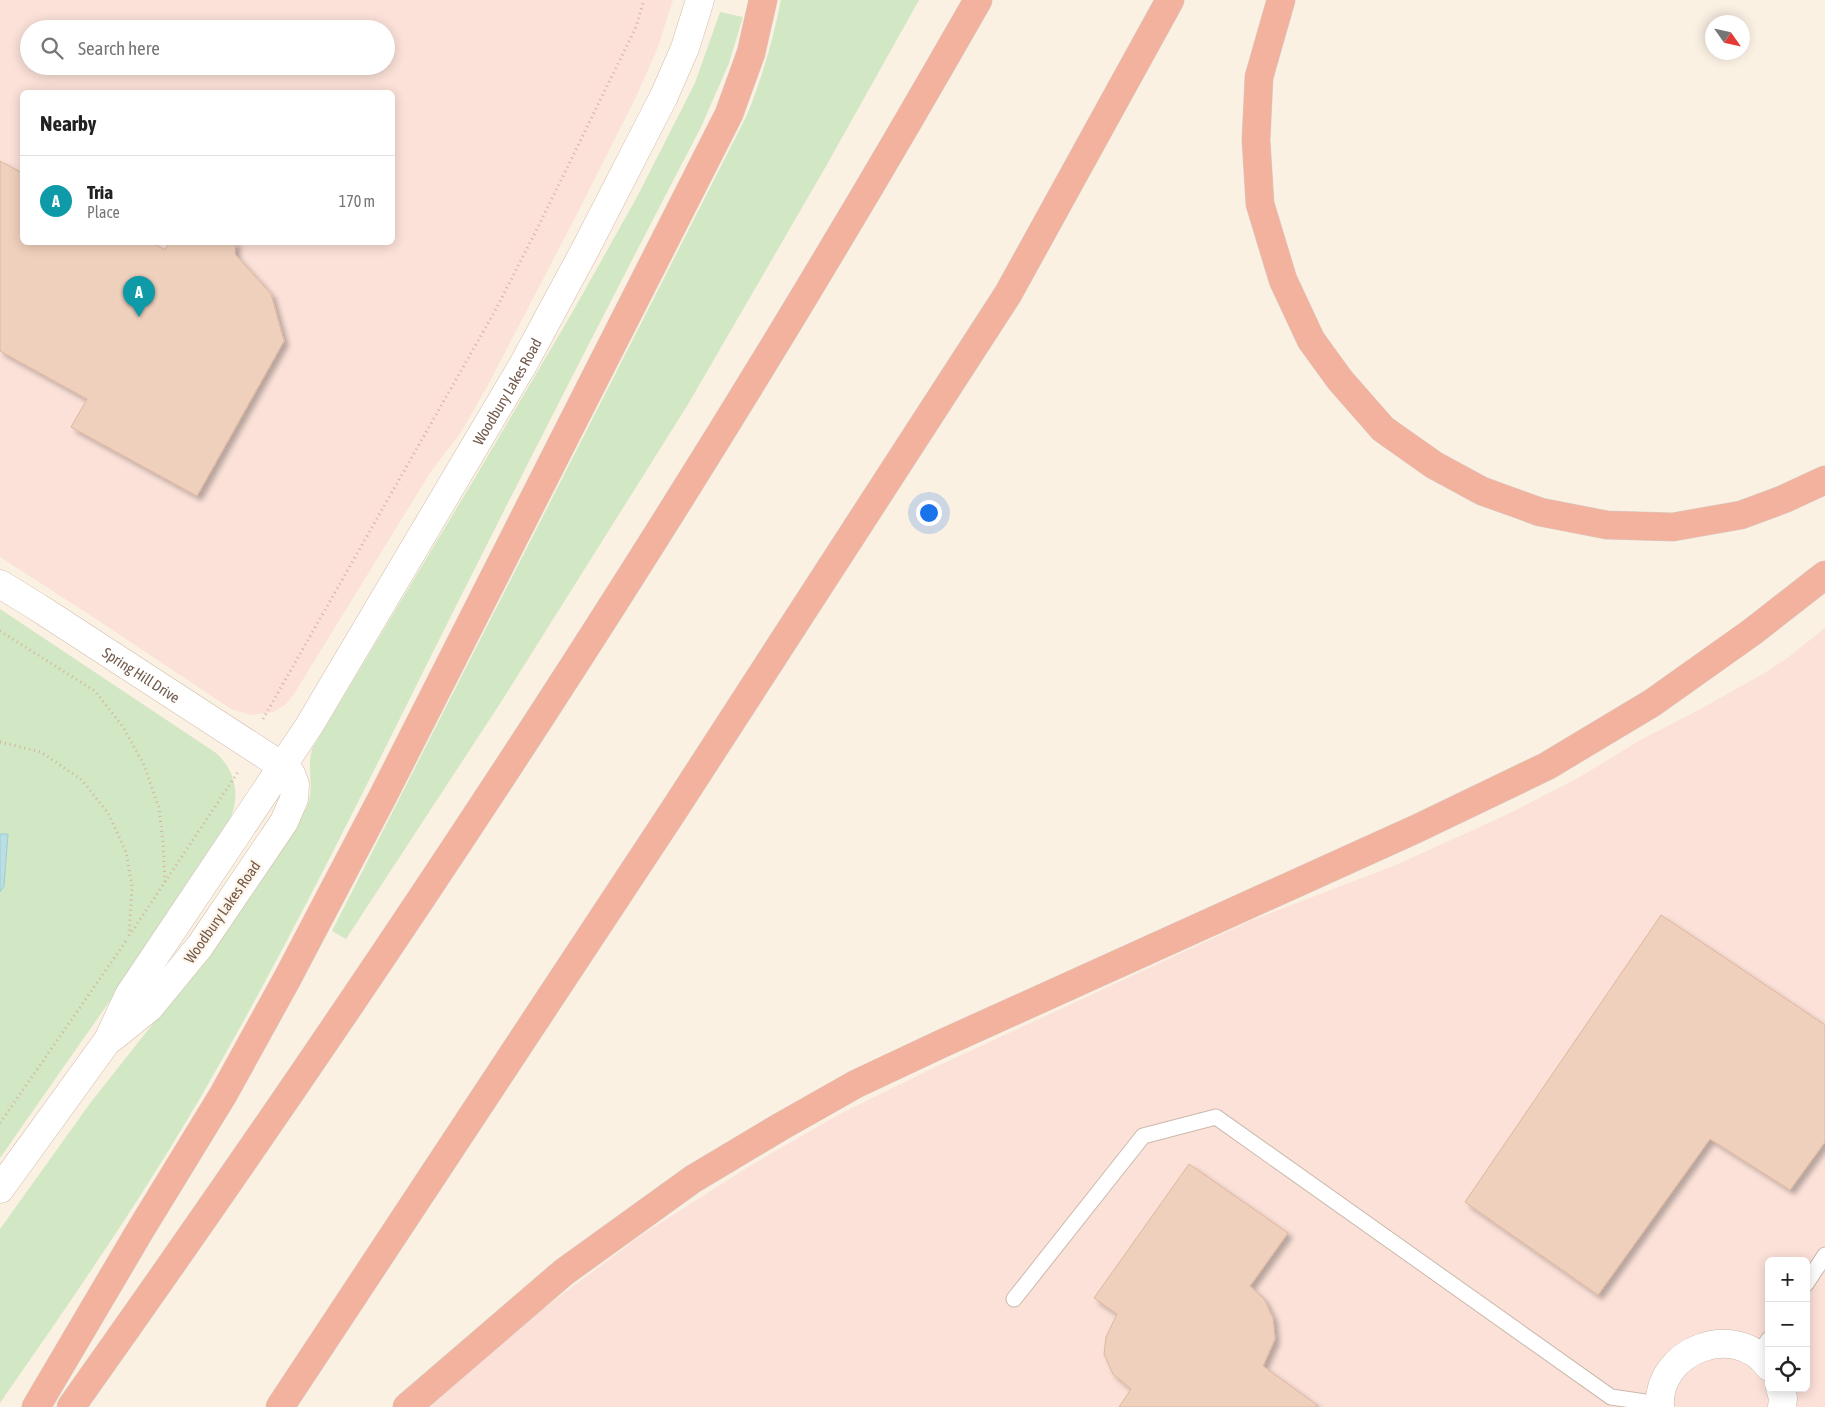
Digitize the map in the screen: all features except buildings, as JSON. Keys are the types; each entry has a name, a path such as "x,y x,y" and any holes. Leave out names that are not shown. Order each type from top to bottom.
{"highway":[{"path":"36,1407 223,1095 287,979 373,814 725,122 742,82 764,0"},
{"path":"952,45 974,0"},
{"path":"71,1407 334,1031 625,586 771,351 978,0"},
{"path":"280,1407 668,818 1008,294 1170,0"},
{"path":"1281,0 1259,77 1256,140 1260,204 1283,280 1312,340 1340,380 1383,429 1434,465 1482,491 1540,512 1607,525 1673,526 1741,516 1825,480"},
{"path":"407,1407 564,1272 693,1179 780,1127 856,1084 932,1048 1416,829 1546,766 1652,704 1752,632 1825,575"}],"street":[{"name":"Woodbury Lakes Road","path":"0,1189 108,1040 149,1008 200,946 284,822 294,799 295,784 291,774 282,766 309,726 524,363 672,80 691,32 700,0"},
{"name":"Spring Hill Drive","path":"0,584 282,766"},
{"path":"1660,1406 1663,1384 1673,1366 1689,1352 1708,1344 1729,1344 1765,1354"},
{"path":"1781,1392 1782,1407"}],"lane":[{"path":"1014,1299 1143,1136 1216,1118 1610,1397 1660,1406"},
{"path":"1810,1280 1822,1266"}],"path":[{"path":"266,713 494,311 540,223 636,27 644,0"},
{"path":"0,631 95,691 123,727 144,765 159,808 165,882"},
{"path":"0,742 41,752 82,780 108,813 126,852 132,886 129,937"},
{"path":"0,1123 129,937 234,779"}],"shaded area":[{"path":"0,0 673,0 658,47 636,97 487,387 461,432 430,473 294,694 285,705 273,712 251,715 231,709 0,557"},
{"path":"1825,628 1825,1407 428,1407 524,1323 643,1234 753,1164 838,1115 927,1071 1250,921 1396,865 1506,815 1578,778 1642,739 1761,675 1786,659"}],"green space":[{"path":"781,0 919,0 825,168 687,406 503,699 346,939 332,931 746,117 766,59"},
{"path":"720,12 743,17 729,63 701,127 602,317 303,910 215,1072 165,1157 84,1281 0,1403 0,1229 91,1102 212,949 306,809 311,786 310,757 312,749 479,471 572,313 637,197 695,83"},
{"path":"0,609 216,753 223,760 232,776 235,785 235,803 229,821 116,992 0,1158"}],"water":[{"path":"0,834 8,834 4,886 0,892"}],"place":[{"name":"Tria","path":"139,317"}]}
